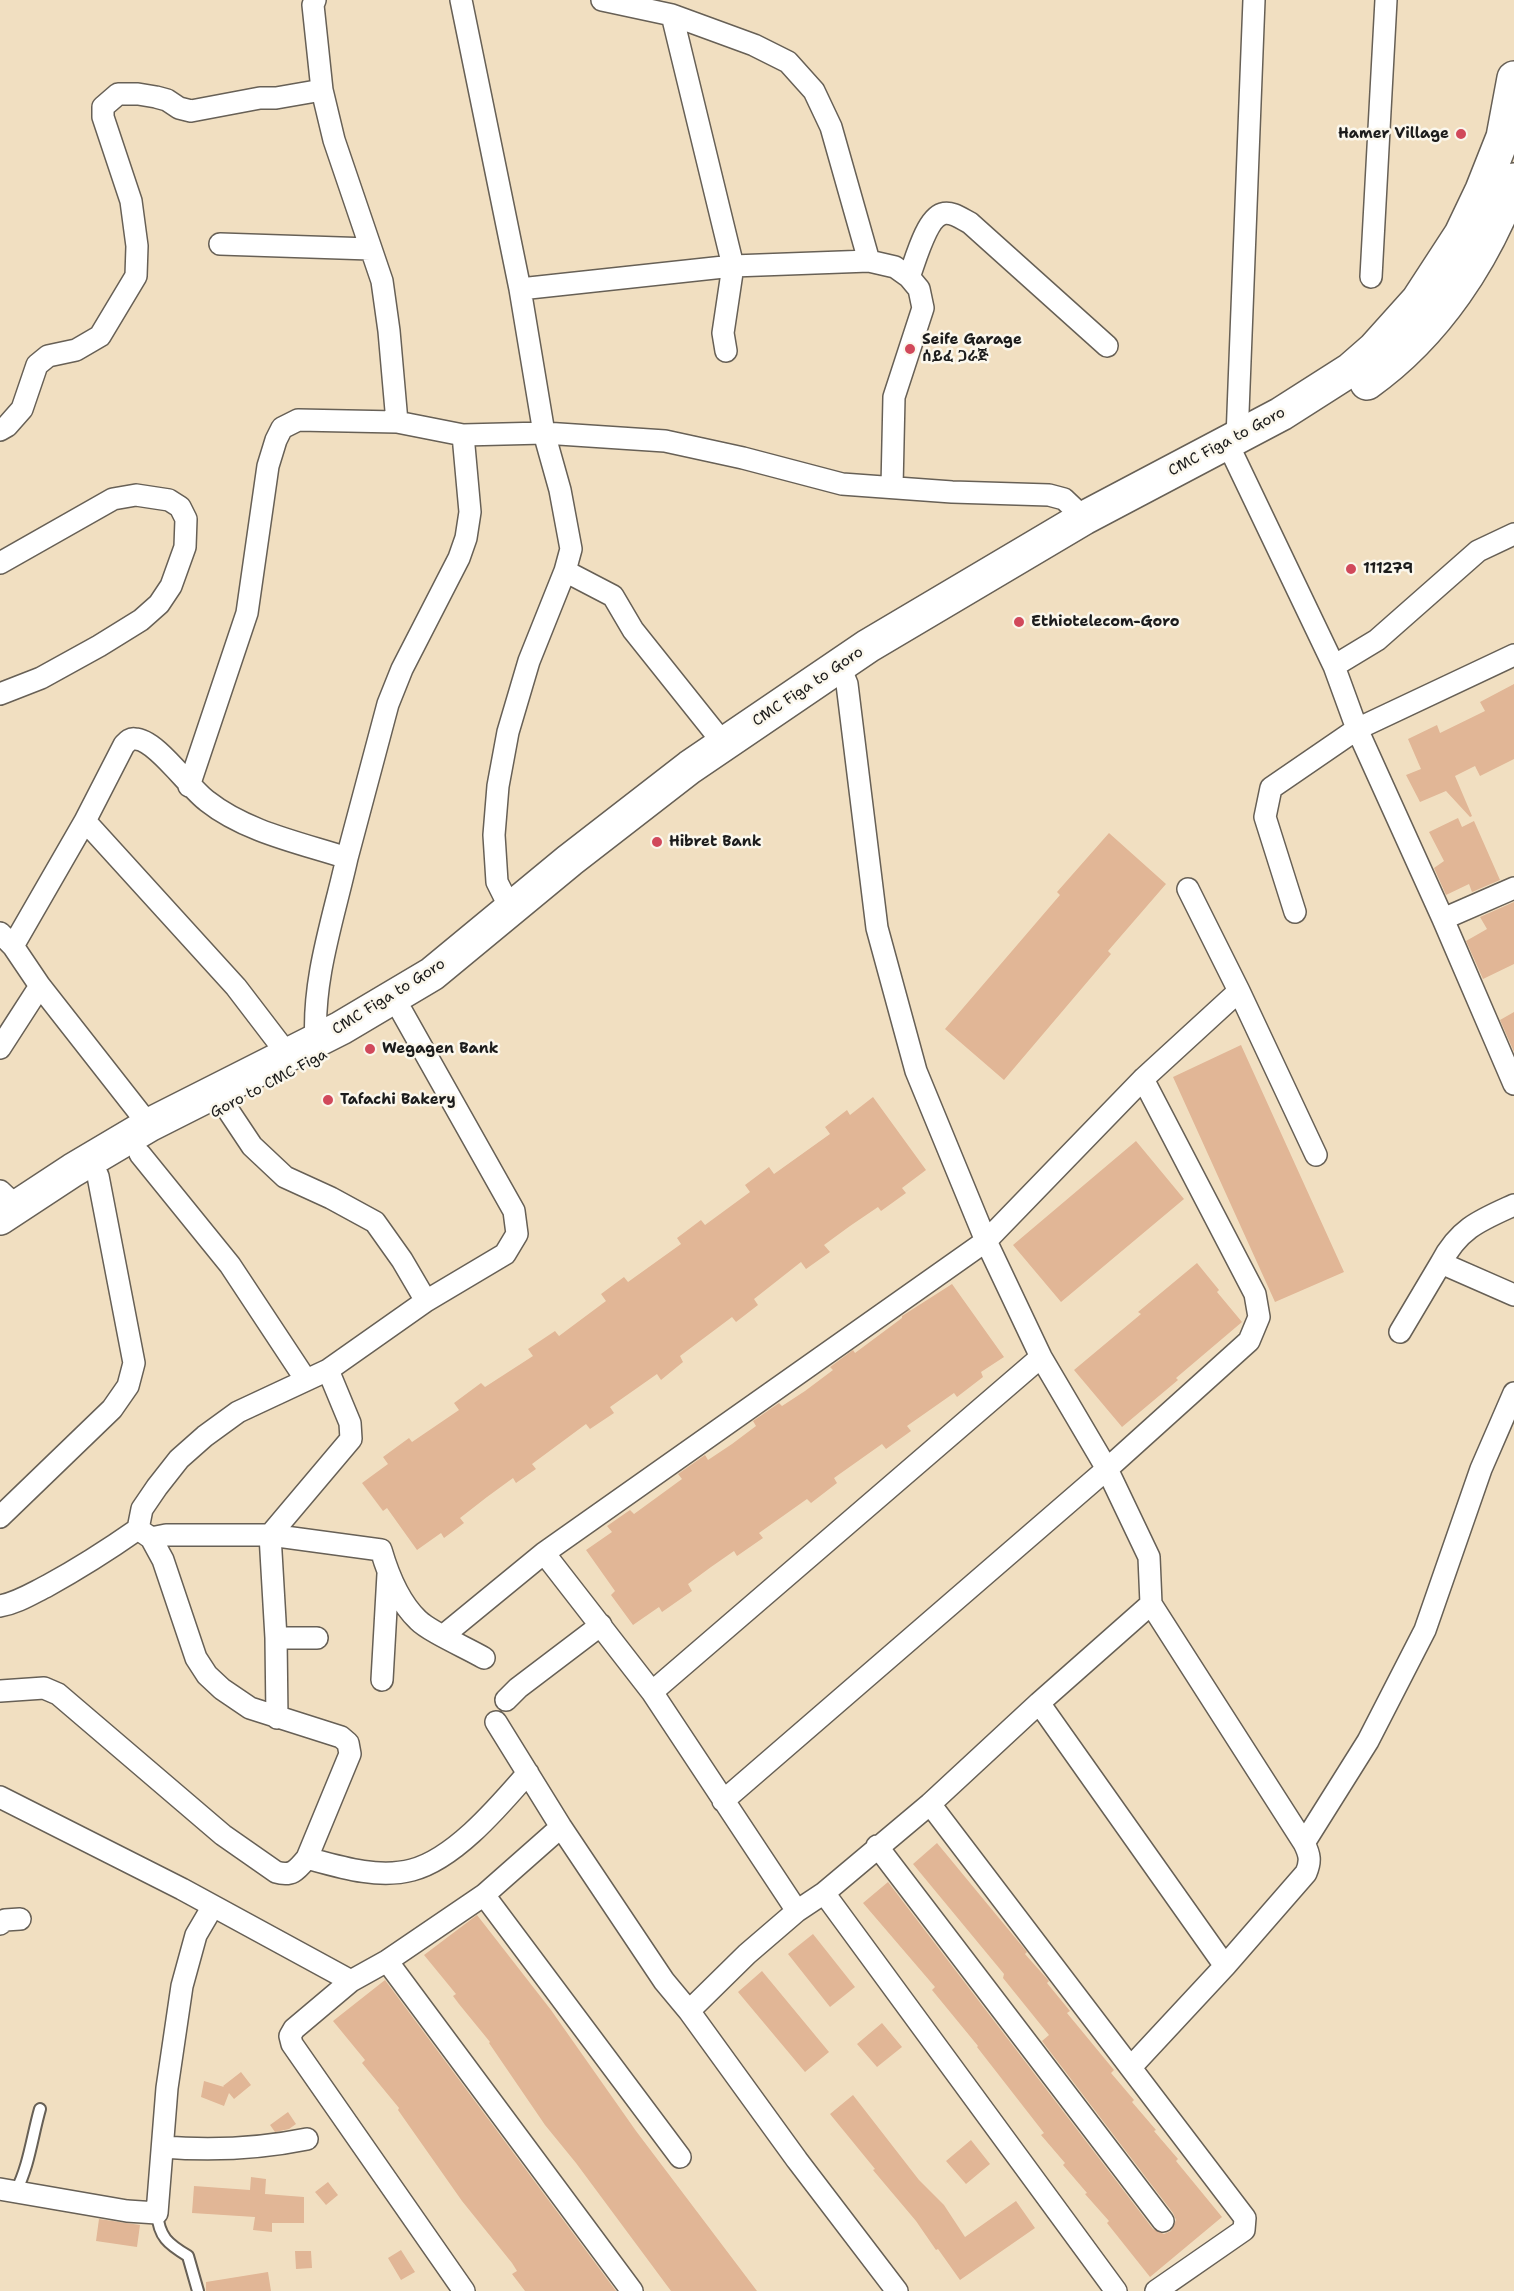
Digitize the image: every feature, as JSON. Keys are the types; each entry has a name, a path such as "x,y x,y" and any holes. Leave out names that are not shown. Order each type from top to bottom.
{"main road":[{"name":"CMC Figa to Goro","path":"6,1205 145,1140 302,1048 372,1011 432,974 580,853 724,744 844,675 878,640 1084,518 1245,446 1281,414 1350,370 1374,349 1418,300 1461,234 1504,195 1503,137 1514,78"},
{"path":"844,675 1245,446"},
{"name":"Goro to CMC Figa","path":"0,1236 98,1176 145,1140 226,1107 402,1012 476,960 676,798 834,689 844,675"}],"street":[{"path":"315,0 313,5 322,90 334,140 382,280 397,422"},
{"path":"461,0 520,289 544,433 569,528 571,549 565,571 529,661 508,732 498,786 494,835 497,882 511,910"},
{"path":"602,0 672,15 754,45 788,62 814,91 831,127 870,261"},
{"path":"1254,0 1245,446 1357,729 1443,919 1514,1084"},
{"path":"1371,277 1386,0"},
{"path":"672,15 732,266 723,333 726,351"},
{"path":"0,430 7,426 22,409 37,365 48,356 76,350 100,336 136,276 137,246 131,201 103,117 103,107 118,94 138,94 167,100 179,108 191,111 260,98 276,98 322,90"},
{"path":"909,277 931,222 942,214 952,214 970,223 1107,346"},
{"path":"220,244 370,249"},
{"path":"520,289 732,266 870,261 895,267 909,277 919,289 923,308 894,397 892,487"},
{"path":"189,786 247,613 268,466 282,428 298,420 397,422 463,435 544,433 665,441 743,458 842,484 952,492 1049,495 1064,499 1084,518"},
{"path":"85,821 236,987 302,1048 316,1000 347,858 388,704 402,669 459,558 466,538 470,512 463,435"},
{"path":"0,563 113,499 136,495 169,500 180,507 186,519 184,547 171,585 159,604 141,620 99,646 41,678 0,694"},
{"path":"1334,666 1377,640 1478,551 1514,534"},
{"path":"565,571 613,596 633,630 724,744"},
{"path":"1295,912 1265,818 1271,788 1357,729 1514,655"},
{"path":"844,675 877,928 916,1071 986,1241 1041,1357 1107,1469 1149,1557 1151,1604 1309,1853 1311,1863 1306,1873 1225,1966 1131,2067"},
{"path":"306,1380 40,986 6,940 85,821 124,745 130,739 145,741 154,748 189,786 208,802 267,832 347,858"},
{"path":"1443,919 1514,888"},
{"path":"1188,889 1316,1155"},
{"path":"0,1048 40,986"},
{"path":"444,1635 544,1553 986,1241 1143,1079 1239,991"},
{"path":"0,1690 44,1688 58,1694 223,1835 276,1872 291,1874 307,1858 350,1754 348,1743 328,1731 277,1718 250,1708 207,1675 196,1658 163,1560 144,1534 142,1509 179,1459 205,1436 238,1412 328,1370 426,1301 505,1254 517,1234 514,1211 402,1012"},
{"path":"723,1801 1107,1469 1249,1341 1259,1317 1255,1294 1143,1079"},
{"path":"226,1107 252,1146 285,1178 331,1198 375,1222 402,1260 426,1301"},
{"path":"0,1517 112,1409 128,1386 134,1363 98,1176"},
{"path":"1400,1332 1448,1249 1461,1233 1475,1223 1514,1205"},
{"path":"1441,1263 1514,1295"},
{"path":"652,1692 1041,1357"},
{"path":"277,1718 276,1638 270,1534 351,1439 350,1423 328,1370"},
{"path":"1304,1843 1368,1741 1425,1630 1481,1469 1514,1393"},
{"path":"0,1606 14,1604 144,1534 270,1534 381,1550 388,1574 419,1621 484,1658"},
{"path":"544,1553 652,1692 797,1911"},
{"path":"382,1680 388,1574"},
{"path":"689,2010 747,1954 797,1911 824,1893 930,1803 1038,1703 1151,1604"},
{"path":"506,1700 518,1688 601,1625"},
{"path":"276,1638 317,1638"},
{"path":"1038,1703 1225,1966"},
{"path":"496,1722 561,1827 664,1981 689,2010 797,2160 897,2291"},
{"path":"307,1858 355,1870 389,1872 413,1870 439,1857 464,1840 486,1821 528,1773"},
{"path":"0,1797 213,1906 351,1982"},
{"path":"930,1803 1245,2218 1244,2230 1156,2291"},
{"path":"464,2291 292,2044 290,2036 294,2029 351,1982 387,1961 484,1895 561,1827"},
{"path":"877,1846 1163,2221"},
{"path":"824,1893 1116,2291"},
{"path":"484,1895 680,2157"},
{"path":"8,2190 127,2211 157,2213 167,2088 182,1986 196,1935 213,1906"},
{"path":"387,1961 632,2291"},
{"path":"163,2147 230,2150 267,2147 307,2139"}],"lane":[{"path":"8,2190 24,2175 40,2109"},
{"path":"157,2213 159,2227 170,2245 188,2256 198,2291"}],"building":[{"path":"1514,684 1514,759 1480,776 1475,766 1455,776 1472,816 1470,817 1446,791 1420,802 1406,775 1421,769 1408,739 1437,725 1440,733 1485,711 1480,702"},
{"path":"1458,818 1462,827 1474,821 1500,880 1472,892 1469,884 1446,895 1434,868 1444,861 1429,832"},
{"path":"1109,833 1166,884 1108,951 1111,954 1004,1080 945,1029 1060,895 1057,892"},
{"path":"1514,902 1514,964 1483,979 1466,941 1487,929 1480,917"},
{"path":"1514,1012 1514,1052 1500,1020"},
{"path":"1241,1045 1344,1272 1275,1302 1173,1077"},
{"path":"873,1097 926,1170 902,1188 906,1193 881,1211 878,1207 824,1245 830,1252 806,1269 801,1262 754,1299 758,1305 736,1322 732,1317 680,1356 683,1362 661,1380 657,1374 610,1407 614,1413 590,1429 586,1424 532,1464 536,1469 516,1483 513,1478 487,1497 460,1518 464,1523 444,1538 441,1533 417,1550 387,1508 383,1511 362,1483 388,1464 383,1457 409,1438 412,1442 459,1410 454,1403 481,1383 485,1387 533,1356 528,1349 555,1331 559,1336 606,1301 601,1294 624,1277 628,1282 681,1244 677,1238 701,1220 705,1225 750,1192 745,1185 769,1167 774,1174 830,1134 825,1127 847,1110 850,1115"},
{"path":"1136,1141 1184,1199 1061,1302 1013,1245"},
{"path":"1197,1263 1242,1322 1122,1427 1074,1370"},
{"path":"952,1284 1004,1357 981,1372 983,1377 957,1397 954,1393 907,1426 911,1431 886,1449 882,1444 834,1478 837,1483 811,1503 807,1499 759,1533 763,1538 737,1556 734,1551 688,1584 692,1591 662,1612 659,1607 633,1625 611,1595 615,1591 586,1550 612,1532 607,1526 630,1510 634,1514 682,1479 678,1474 705,1455 708,1460 732,1444 756,1426 753,1421 779,1403 782,1406 805,1391 833,1370 830,1367 853,1350 855,1353 902,1316"},
{"path":"937,1843 1027,1952 1025,1954 1049,1981 1047,1983 1070,2011 1067,2013 1114,2070 1111,2073 1134,2100 1132,2102 1222,2217 1150,2277 1107,2223 1109,2221 1063,2165 1065,2163 1041,2135 1044,2133 978,2046 932,1990 935,1987 863,1903 888,1882 1153,2229 1164,2234 1171,2231 1176,2220 1173,2213 1042,2041 1049,2035 1003,1978 1004,1974 913,1864"},
{"path":"477,1915 551,2010 636,2131 757,2291 671,2291 545,2125 490,2042 453,1996 456,1994 424,1955"},
{"path":"813,1934 855,1987 830,2007 788,1954"},
{"path":"762,1971 829,2052 805,2072 738,1992"},
{"path":"385,1980 616,2291 525,2291 512,2274 517,2271 512,2263 462,2201 398,2110 399,2108 362,2063 365,2060 333,2021"},
{"path":"882,2023 902,2047 877,2067 857,2044"},
{"path":"241,2072 251,2085 234,2099 229,2093 224,2106 201,2097 204,2081 224,2087"},
{"path":"853,2095 919,2180 944,2205 965,2237 1016,2201 1035,2228 960,2280 830,2114"},
{"path":"288,2112 296,2124 289,2129 275,2132 270,2125"},
{"path":"971,2140 990,2164 966,2184 946,2161"},
{"path":"251,2177 266,2179 265,2194 304,2197 304,2223 272,2223 272,2232 253,2230 255,2217 192,2213 194,2186 250,2190"},
{"path":"328,2182 338,2195 326,2205 315,2192"},
{"path":"99,2219 140,2225 137,2247 96,2241"},
{"path":"401,2250 415,2272 401,2280 388,2258"},
{"path":"295,2251 311,2251 312,2268 296,2269"},
{"path":"268,2272 271,2291 206,2291 206,2282"}],"place":[{"name":"Hamer Village","path":"1461,134"},
{"name":"Seife Garage ሰይፈ ጋራጅ","path":"910,349"},
{"name":"111279","path":"1351,569"},
{"name":"Ethiotelecom-Goro","path":"1019,622"},
{"name":"Hibret Bank","path":"657,842"},
{"name":"Wegagen Bank","path":"370,1049"},
{"name":"Tafachi Bakery","path":"328,1100"}]}
